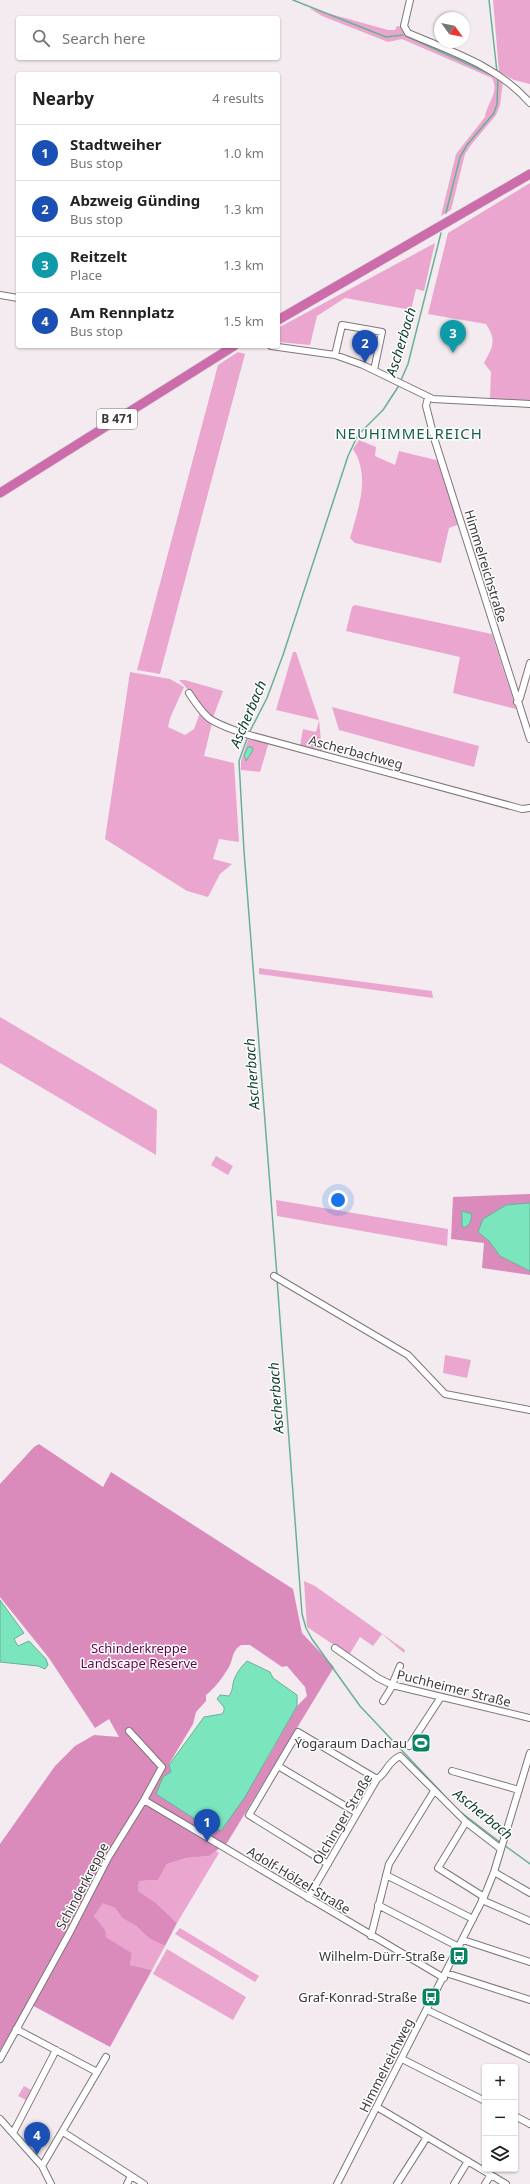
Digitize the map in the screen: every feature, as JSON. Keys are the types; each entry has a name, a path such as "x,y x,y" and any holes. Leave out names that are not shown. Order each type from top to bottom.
{"highway":[{"path":"280,319 530,174"},
{"name":"B 471","path":"0,493 231,348"}],"street":[{"path":"410,0 404,26 408,33 494,71 515,86 530,103"},
{"path":"0,294 16,298"},
{"path":"335,355 342,325 382,332 374,370"},
{"path":"280,347 335,355 374,370 428,397 530,404"},
{"name":"Himmelreichstraße","path":"428,397 426,406 435,441 530,739"},
{"path":"517,702 520,698 530,663"},
{"name":"Ascherbachweg","path":"189,693 203,715 212,722 249,735 522,809 530,808"},
{"path":"276,1277 408,1355 445,1394 530,1410"},
{"name":"Puchheimer Straße","path":"336,1648 378,1678 392,1685 530,1718"},
{"path":"383,1701 400,1666"},
{"path":"409,1746 441,1697"},
{"name":"Schinderkreppe","path":"0,2059 108,1858 144,1800 162,1767 129,1730"},
{"path":"328,1864 249,1815 298,1732 377,1779"},
{"name":"Himmelreichweg","path":"338,2184 474,1919 494,1872 530,1753"},
{"name":"Olchinger Straße","path":"308,1898 377,1779 381,1776 391,1760 400,1756 434,1791"},
{"path":"278,1766 357,1813"},
{"path":"452,1771 519,1790"},
{"path":"371,1936 389,1864 434,1791 466,1822 503,1845"},
{"name":"Adolf-Hölzel-Straße","path":"144,1800 371,1936 445,1975 530,2000"},
{"path":"466,1822 438,1868 483,1898 530,1921"},
{"path":"494,1872 530,1893"},
{"path":"386,1875 474,1919"},
{"path":"378,1905 460,1947"},
{"path":"463,1940 530,1962"},
{"path":"427,2010 530,2059"},
{"path":"16,2029 97,2072"},
{"path":"13,2133 56,2050"},
{"path":"42,2166 106,2057"},
{"path":"402,2059 483,2100"},
{"path":"377,2107 506,2184"},
{"path":"518,2118 530,2124"},
{"path":"0,2119 42,2166 51,2184"},
{"path":"63,2132 144,2184"},
{"path":"397,2184 427,2137"},
{"path":"454,2184 468,2161"},
{"path":"485,2184 491,2175"},
{"path":"127,2184 132,2176"}],"shaded area":[{"path":"493,0 530,0 530,84 514,80 499,72"},
{"path":"309,8 388,30 395,30 397,26 403,27 434,42 434,48 445,48 481,66 503,81 500,105 496,115 465,154 451,210 441,216 456,154 485,117 494,94 494,83 492,78 402,39 388,42 322,16"},
{"path":"530,183 530,401 490,400 491,372 484,363 490,352 493,339 486,324 428,314 448,233"},
{"path":"435,243 424,291 416,289 411,310 345,298 317,316 310,345 280,342 280,327"},
{"path":"238,352 245,354 160,674 137,670 218,365"},
{"path":"359,440 376,447 375,456 395,465 399,451 440,461 460,524 449,528 441,563 355,543 350,538 361,493 361,471 353,449"},
{"path":"355,605 492,634 516,709 453,693 460,657 346,631 352,607"},
{"path":"293,652 296,652 319,720 276,710"},
{"path":"130,672 170,679 184,687 170,718 168,727 185,735 194,729 200,713 212,723 204,756 234,763 239,842 219,839 213,859 232,864 220,874 208,897 187,891 105,839"},
{"path":"179,680 185,680 223,691 212,720 188,690"},
{"path":"332,707 479,746 474,767 339,730"},
{"path":"319,720 322,752 300,746 303,729 316,732"},
{"path":"249,737 269,742 260,772 241,770 241,761"},
{"path":"248,747 252,747 253,750 246,761 244,755"},
{"path":"259,968 432,991 433,998 259,974"},
{"path":"0,1017 157,1110 156,1155 0,1063"},
{"path":"216,1156 233,1166 228,1175 211,1165"},
{"path":"276,1200 448,1229 447,1246 277,1216"},
{"path":"530,1203 530,1271 500,1256 489,1241 478,1232 483,1219 506,1205"},
{"path":"462,1211 472,1214 470,1223 466,1227 462,1227"},
{"path":"445,1355 471,1360 467,1378 443,1373"},
{"path":"304,1581 315,1586 405,1650 404,1653 382,1634 373,1646 360,1637 349,1655 307,1627"},
{"path":"0,1600 24,1633 14,1639 18,1646 29,1641 46,1659 48,1665 45,1669 38,1666 0,1662"},
{"path":"247,1661 270,1672 273,1678 297,1695 297,1706 245,1797 221,1831 204,1825 156,1794 163,1777 171,1772 169,1765 204,1717 222,1714 224,1707 217,1699 220,1695 229,1696 236,1674"},
{"path":"216,1851 219,1853 177,1923 155,1902 138,1891 139,1881 158,1880 167,1864 186,1858 209,1856"},
{"path":"103,1902 115,1908 122,1918 136,1926 150,1939 165,1946 152,1970 130,1965 132,1953 106,1937 94,1916"},
{"path":"180,1928 259,1976 255,1982 175,1934"},
{"path":"167,1949 246,1997 233,2020 153,1974"},
{"path":"24,2086 31,2090 26,2100 18,2096"}],"green space":[{"path":"530,1194 530,1203 506,1205 479,1232 489,1241 500,1256 530,1271 530,1275 482,1268 484,1243 451,1239 453,1197"},
{"name":"Schinderkreppe Landscape Reserve","path":"39,1444 103,1487 111,1472 293,1589 302,1633 334,1667 227,1843 209,1856 186,1858 167,1864 158,1880 139,1881 138,1891 155,1902 177,1923 165,1946 150,1939 136,1926 122,1918 115,1908 103,1903 94,1916 105,1930 106,1937 132,1953 130,1965 152,1970 110,2047 28,2003 0,2051 0,1844 55,1766 75,1746 94,1735 119,1737 109,1719 95,1728 49,1658 0,1597 0,1484 34,1447","holes":["241,1645 250,1645 282,1667 287,1666 305,1687 307,1696 297,1706 269,1756 235,1809 163,1777 171,1772 169,1764 193,1724 196,1712 206,1701 206,1695 216,1686 224,1675 231,1664 234,1653 238,1648"]}],"waterway":[{"path":"293,0 386,37 403,35"},
{"name":"Ascherbach","path":"489,0 497,72"},
{"path":"406,36 492,75"},
{"name":"Ascherbach","path":"446,213 460,157 467,145 494,113 497,104 498,77"},
{"name":"Ascherbach","path":"401,380 408,364 441,233"},
{"name":"Ascherbach","path":"249,733 267,698 283,655 348,456 358,435 383,410 400,384"},
{"name":"Ascherbach","path":"248,736 239,761 244,851 277,1276"},
{"name":"Ascherbach","path":"277,1279 302,1614 306,1628 312,1639 360,1706 458,1810 501,1843"},
{"name":"Ascherbach","path":"504,1845 530,1864"}],"place":[{"name":"Reitzelt","path":"453,353"},
{"name":"Abzweig Günding","path":"365,363"},
{"name":"Yogaraum Dachau","path":"421,1743"},
{"name":"Stadtweiher","path":"207,1842"},
{"name":"Wilhelm-Dürr-Straße","path":"459,1956"},
{"name":"Graf-Konrad-Straße","path":"431,1997"},
{"name":"Am Rennplatz","path":"37,2155"}],"district":[{"name":"NEUHIMMELREICH","path":"409,434"}]}
